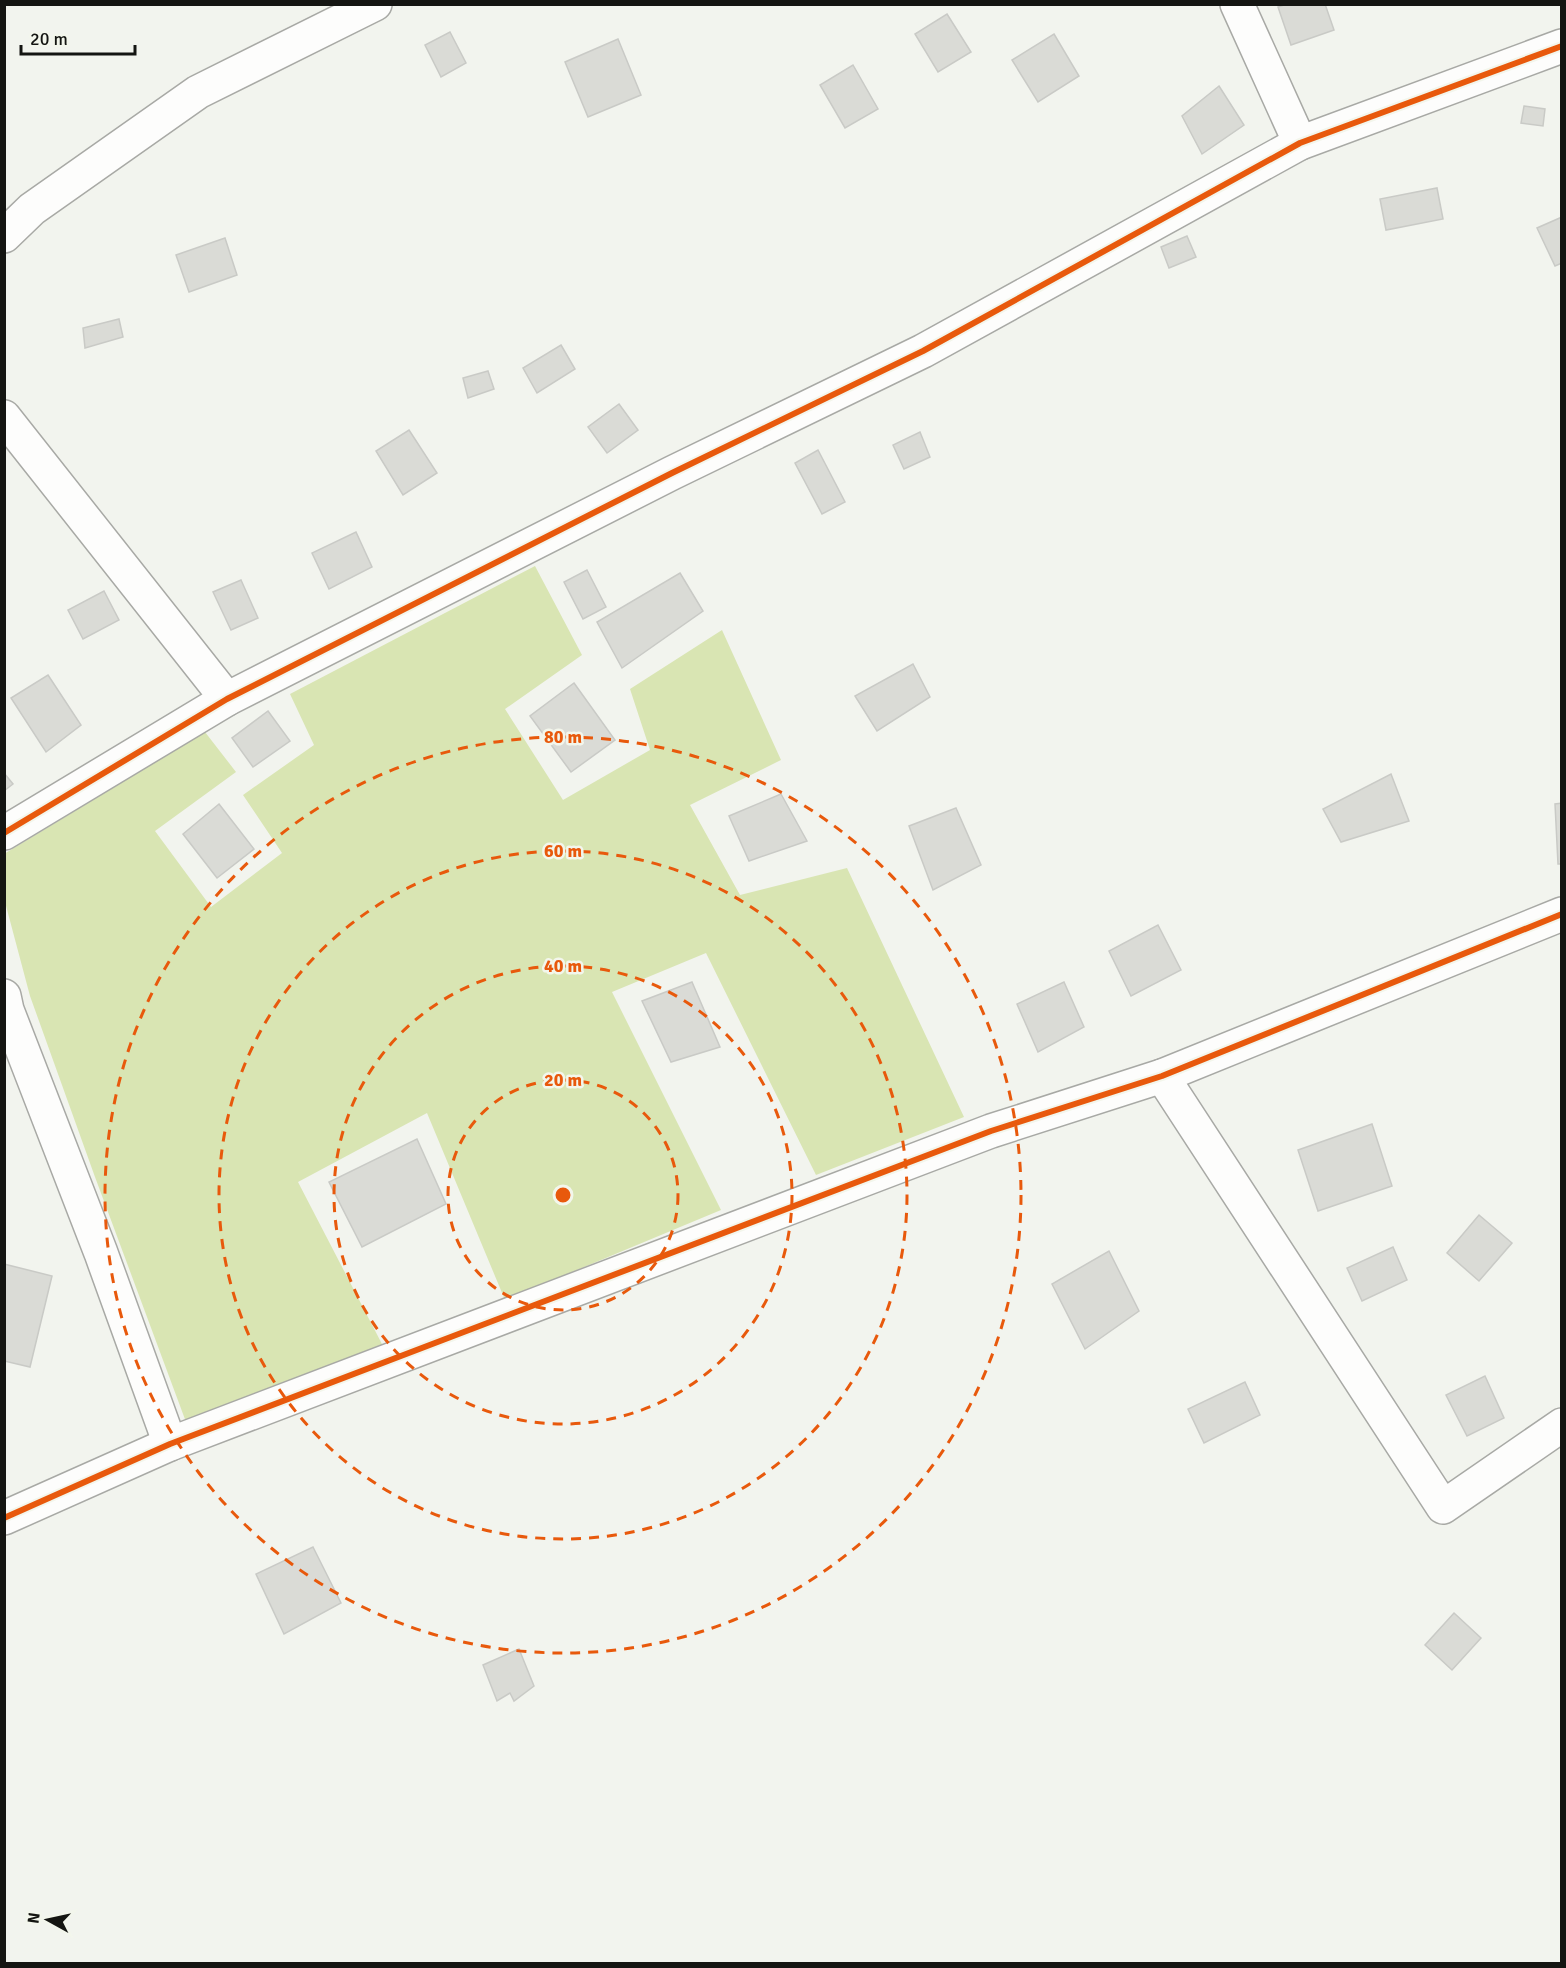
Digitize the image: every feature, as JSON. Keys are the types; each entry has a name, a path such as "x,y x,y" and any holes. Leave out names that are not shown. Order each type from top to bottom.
{"street":[{"path":"4,236 32,209 198,92 375,4"},
{"path":"1237,4 1300,143"},
{"path":"4,833 227,699 672,473 923,351 1300,143 1562,46"},
{"path":"4,417 227,699"},
{"path":"4,1518 170,1444 991,1131 1162,1076 1562,914"},
{"path":"4,996 170,1444"},
{"path":"1162,1076 1443,1507 1562,1425"}],"green space":[{"path":"535,566 582,655 505,709 563,800 650,750 630,689 722,630 781,760 690,805 740,895 847,868 964,1117 816,1175 706,953 612,992 721,1210 505,1300 427,1113 298,1182 383,1346 186,1422 30,996 5,902 4,854 205,732 236,772 155,831 211,907 282,853 243,795 314,745 290,694"}],"building":[{"path":"1287,4 1325,4 1334,30 1291,45 1278,7"},
{"path":"947,14 971,52 938,72 915,34"},
{"path":"450,32 466,63 441,77 425,45"},
{"path":"1054,34 1079,76 1038,102 1012,60"},
{"path":"618,39 641,95 588,117 565,62"},
{"path":"853,65 878,109 845,128 820,85"},
{"path":"1219,86 1244,125 1202,154 1182,116"},
{"path":"1524,106 1545,109 1543,126 1521,123"},
{"path":"1437,188 1443,219 1386,230 1380,199"},
{"path":"1562,217 1562,263 1555,266 1537,228"},
{"path":"1187,236 1196,257 1169,268 1161,247"},
{"path":"225,238 237,275 189,292 176,255"},
{"path":"119,319 123,337 85,348 83,328"},
{"path":"561,345 575,369 537,393 523,368"},
{"path":"488,371 494,389 468,398 463,378"},
{"path":"619,404 638,430 607,453 588,427"},
{"path":"409,430 437,473 403,495 376,451"},
{"path":"920,432 930,457 904,469 893,445"},
{"path":"818,450 845,502 822,514 795,463"},
{"path":"356,532 372,567 329,589 312,553"},
{"path":"587,570 606,607 583,619 564,582"},
{"path":"680,573 703,611 622,668 597,622"},
{"path":"241,580 258,618 231,630 213,592"},
{"path":"104,591 119,620 83,639 68,610"},
{"path":"913,664 930,697 877,731 855,696"},
{"path":"48,675 81,725 46,752 11,698"},
{"path":"574,683 615,740 571,772 530,716"},
{"path":"268,711 290,741 253,767 232,738"},
{"path":"4,773 13,784 4,791"},
{"path":"1391,774 1409,821 1341,842 1323,809"},
{"path":"781,794 807,841 749,861 729,816"},
{"path":"1562,803 1562,864 1558,864 1555,804"},
{"path":"219,804 254,849 217,878 183,834"},
{"path":"956,808 981,865 933,890 909,826"},
{"path":"1158,925 1181,970 1131,996 1109,951"},
{"path":"692,982 720,1047 671,1062 642,1001"},
{"path":"1064,982 1084,1027 1038,1052 1017,1004"},
{"path":"1372,1124 1392,1186 1318,1211 1298,1150"},
{"path":"417,1139 446,1204 362,1247 329,1182"},
{"path":"1479,1215 1512,1243 1479,1281 1447,1253"},
{"path":"1393,1247 1407,1280 1362,1301 1347,1268"},
{"path":"1109,1251 1139,1311 1085,1349 1052,1284"},
{"path":"4,1264 52,1276 30,1367 4,1361"},
{"path":"1485,1376 1504,1418 1467,1436 1446,1395"},
{"path":"1245,1382 1260,1415 1204,1443 1188,1409"},
{"path":"313,1547 341,1603 284,1634 256,1574"},
{"path":"1454,1613 1481,1638 1452,1670 1425,1645"},
{"path":"519,1649 534,1686 514,1701 510,1693 497,1701 483,1665"}],"cycle path":[{"path":"4,833 227,699 672,473 923,351 1300,143 1562,46"},
{"path":"4,1518 170,1444 991,1131 1162,1076 1562,914"}]}
